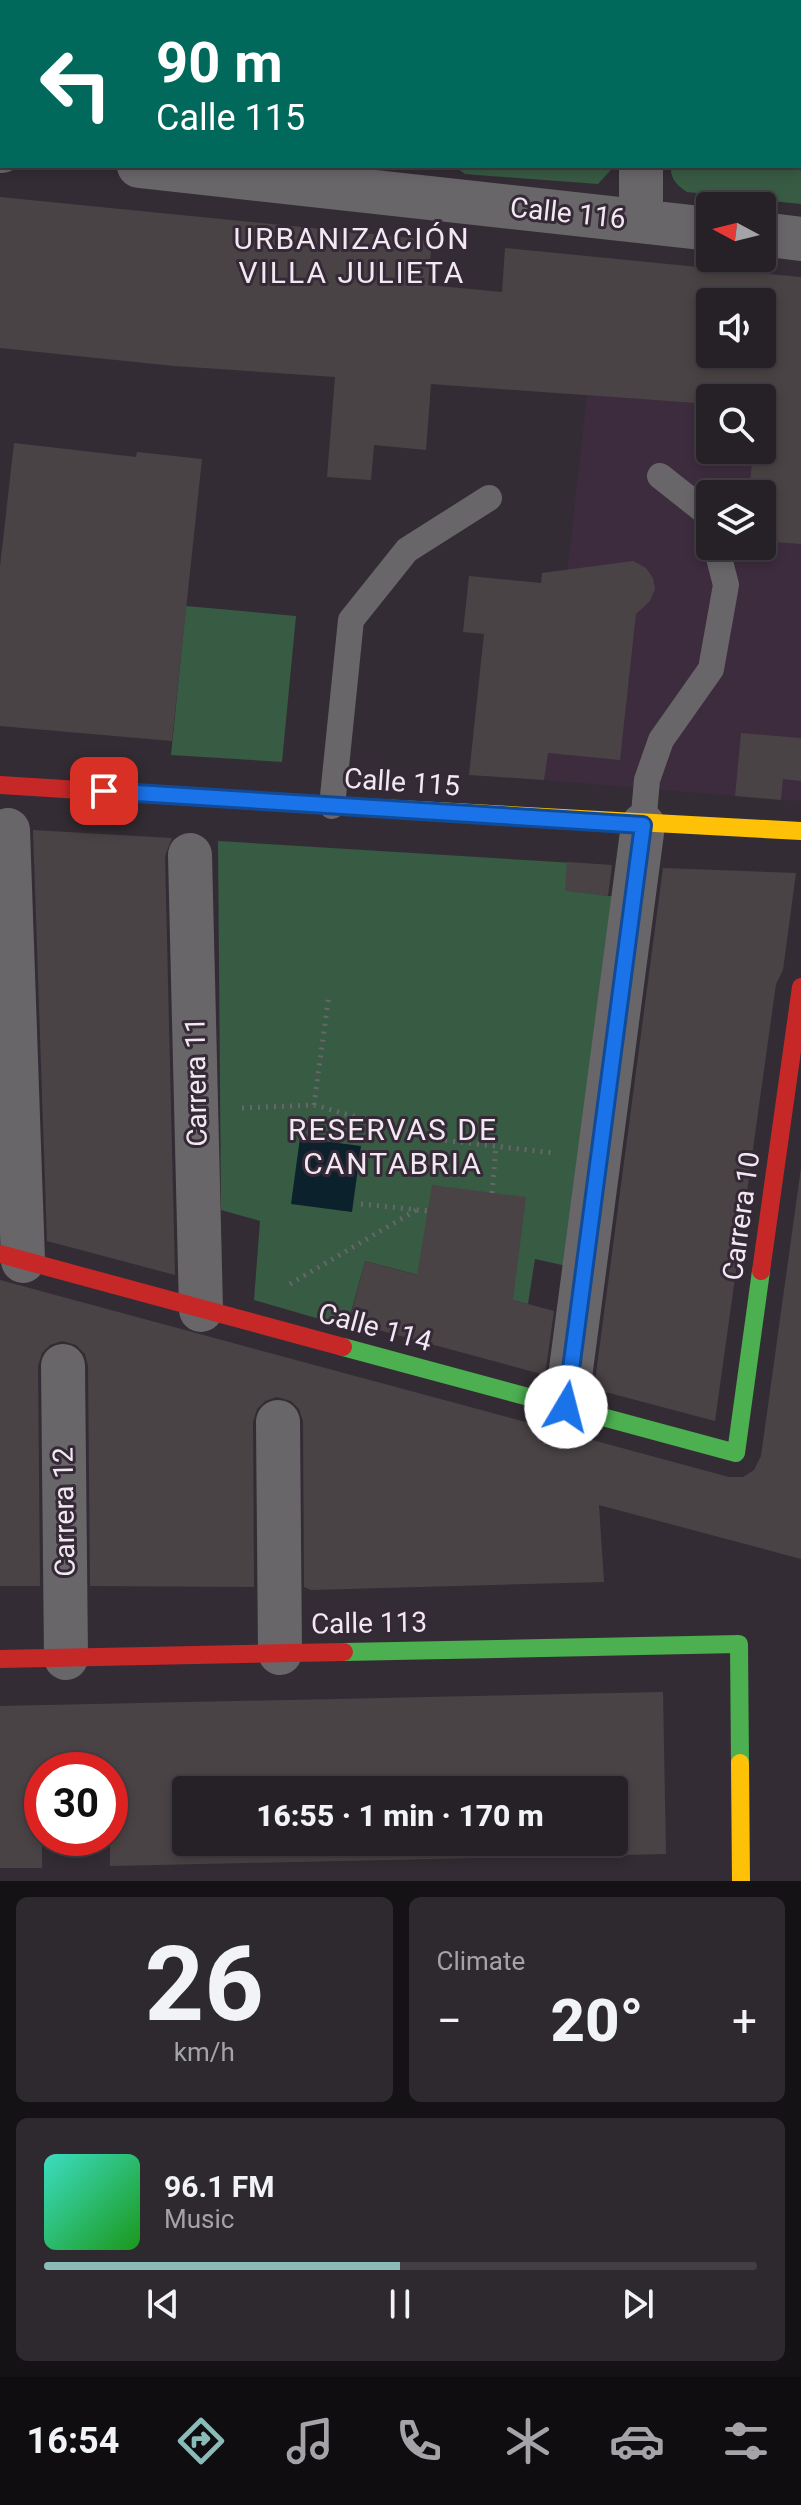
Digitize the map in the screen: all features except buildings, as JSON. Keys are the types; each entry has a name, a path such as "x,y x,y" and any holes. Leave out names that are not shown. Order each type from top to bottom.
{"street":[{"name":"Calle 116","path":"177,168 421,181 641,221 696,227"},
{"path":"641,168 641,221"},
{"path":"776,236 801,239"},
{"name":"Calle 115","path":"0,785 643,825 801,831"},
{"path":"566,1407 643,825"},
{"path":"8,830 12,1257"},
{"name":"Carrera 11","path":"190,855 201,1310"},
{"name":"Carrera 10","path":"736,1453 801,987"},
{"name":"Calle 114","path":"12,1257 736,1453"},
{"name":"Carrera 12","path":"63,1366 66,1658"},
{"path":"278,1422 280,1653"},
{"name":"Calle 113","path":"0,1659 739,1644 741,1881"}],"lane":[{"path":"660,476 696,504"},
{"path":"332,806 351,620 407,550 489,498"},
{"path":"643,825 647,780 661,740 711,669 726,585 720,560"}],"path":[{"path":"314,1105 329,994"},
{"path":"197,1110 314,1105 434,1139 600,1157"},
{"path":"492,1193 496,1147"},
{"path":"361,1204 429,1211"},
{"path":"286,1286 418,1209"}],"shaded area":[{"path":"587,395 696,403 696,464 776,464 776,436 801,412 801,801 781,800 787,737 742,733 735,796 544,780"}],"green space":[{"path":"457,168 610,168 598,184 465,174"},
{"path":"671,168 801,168 801,204 776,201 776,192 687,192 673,178"},
{"path":"186,606 296,616 282,762 171,755"},
{"path":"218,841 591,864 601,895 617,897 571,1267 535,1259 528,1304 365,1261 347,1327 254,1300 260,1221 221,1210"}],"water":[{"path":"300,1138 361,1146 352,1212 291,1204"}],"traffic: fast":[{"path":"343,1347 736,1453 761,1271"},
{"path":"344,1652 739,1644 740,1763"}],"traffic: slow":[{"path":"306,804 801,831"},
{"path":"740,1763 741,1881"}],"traffic: jam":[{"path":"0,785 306,804"},
{"path":"761,1271 801,987"},
{"path":"0,1254 343,1347"},
{"path":"0,1659 344,1652"}],"district":[{"name":"URBANIZACIÓN VILLA JULIETA","path":"352,255"},
{"name":"RESERVAS DE CANTABRIA","path":"393,1146"}],"route":[{"path":"104,791 643,825 566,1407"}]}
